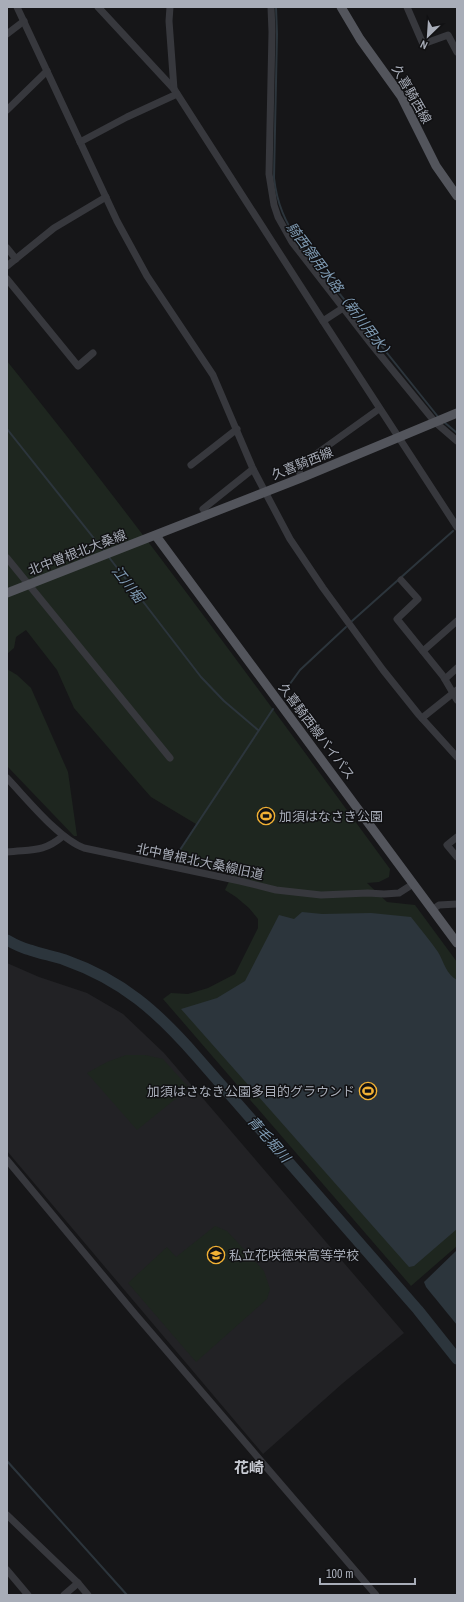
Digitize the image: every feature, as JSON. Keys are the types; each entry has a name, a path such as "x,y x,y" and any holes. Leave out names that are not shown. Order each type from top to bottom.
{"main road":[{"name":"久喜騎西線","path":"341,7 360,39 401,96 436,166 454,187 457,196"},
{"name":"久喜騎西線","path":"156,536 399,438 457,413"},
{"name":"北中曽根北大桑線","path":"7,593 156,536"},
{"name":"久喜騎西線バイパス","path":"156,536 457,943"}],"street":[{"path":"17,7 117,221 148,276 213,375 253,469 279,520 301,556 384,670 422,718 457,757"},
{"path":"98,7 176,92 379,409 457,527"},
{"path":"271,7 272,32 269,168 270,185 278,217 292,242 343,308 435,422 457,441"},
{"path":"406,7 423,44 448,35 457,52"},
{"path":"172,8 169,21 176,92"},
{"path":"7,34 24,21"},
{"path":"7,110 47,71"},
{"path":"80,142 176,92"},
{"path":"7,266 54,228 106,197"},
{"path":"7,248 16,259"},
{"path":"7,279 78,366 93,353"},
{"path":"323,321 343,308"},
{"path":"301,478 298,467 379,409"},
{"path":"191,465 237,429"},
{"path":"203,509 253,469"},
{"path":"7,558 170,758"},
{"path":"401,580 418,599 397,619 455,692 457,700"},
{"path":"423,651 457,621"},
{"path":"445,679 457,668"},
{"path":"422,718 455,692"},
{"name":"北中曽根北大桑線旧道","path":"7,778 63,836 71,842 84,848 276,890 321,895 399,893 413,884"},
{"path":"7,852 43,849 55,843 63,836"},
{"path":"457,837 447,845 457,857"},
{"path":"432,910 438,905 457,904"},
{"path":"7,1160 136,1314 376,1595"},
{"path":"7,1515 78,1583 88,1595"},
{"path":"7,1570 28,1595"},
{"path":"64,1595 78,1583"}],"shaded area":[{"name":"加須はなさき公園","path":"7,361 154,549 390,869 389,877 379,882 367,883 387,902 415,905 457,962 457,1246 411,1286 163,999 171,993 188,994 208,988 235,974 258,928 258,919 249,908 225,890 234,871 174,860 196,824 151,797 143,788 74,708 57,670 26,630 16,637 14,648 7,654"},
{"path":"7,669 17,675 31,688 68,772 77,836 74,836 7,766"},
{"name":"加須はさなき公園多目的グラウンド","path":"302,912 322,914 371,913 411,917 432,943 450,974 457,980 457,1229 414,1266 409,1267 181,1009 217,998 245,981 279,915 294,919"},
{"name":"私立花咲徳栄高等学校","path":"7,963 39,977 87,993 123,1014 164,1053 404,1333 343,1383 263,1454 7,1151"},
{"path":"126,1055 145,1055 163,1059 189,1088 137,1130 87,1073 107,1062"},
{"path":"215,1226 227,1231 264,1271 270,1289 267,1299 196,1362 128,1283 167,1247 176,1257"},
{"path":"457,1250 457,1325 426,1287 424,1282"}],"waterway":[{"name":"騎西領用水路（新川用水）","path":"276,7 277,34 274,178 277,196 282,212 299,243 439,418"},
{"name":"騎西領用水路（新川用水）","path":"444,422 457,433"},
{"name":"江川堀","path":"7,429 104,551"},
{"path":"352,621 453,531"},
{"name":"江川堀","path":"108,556 201,677 224,701 258,730"},
{"path":"284,692 300,670 346,627"},
{"path":"174,859 273,709"},
{"name":"青毛堀川","path":"7,940 24,948 65,960 104,977 138,999 153,1012 197,1057 418,1310 457,1359"},
{"path":"7,1461 127,1595"}],"place":[{"name":"加須はなさき公園","path":"266,816"},
{"name":"加須はさなき公園多目的グラウンド","path":"368,1091"},
{"name":"私立花咲徳栄高等学校","path":"216,1255"}],"district":[{"name":"花崎","path":"249,1468"}]}
